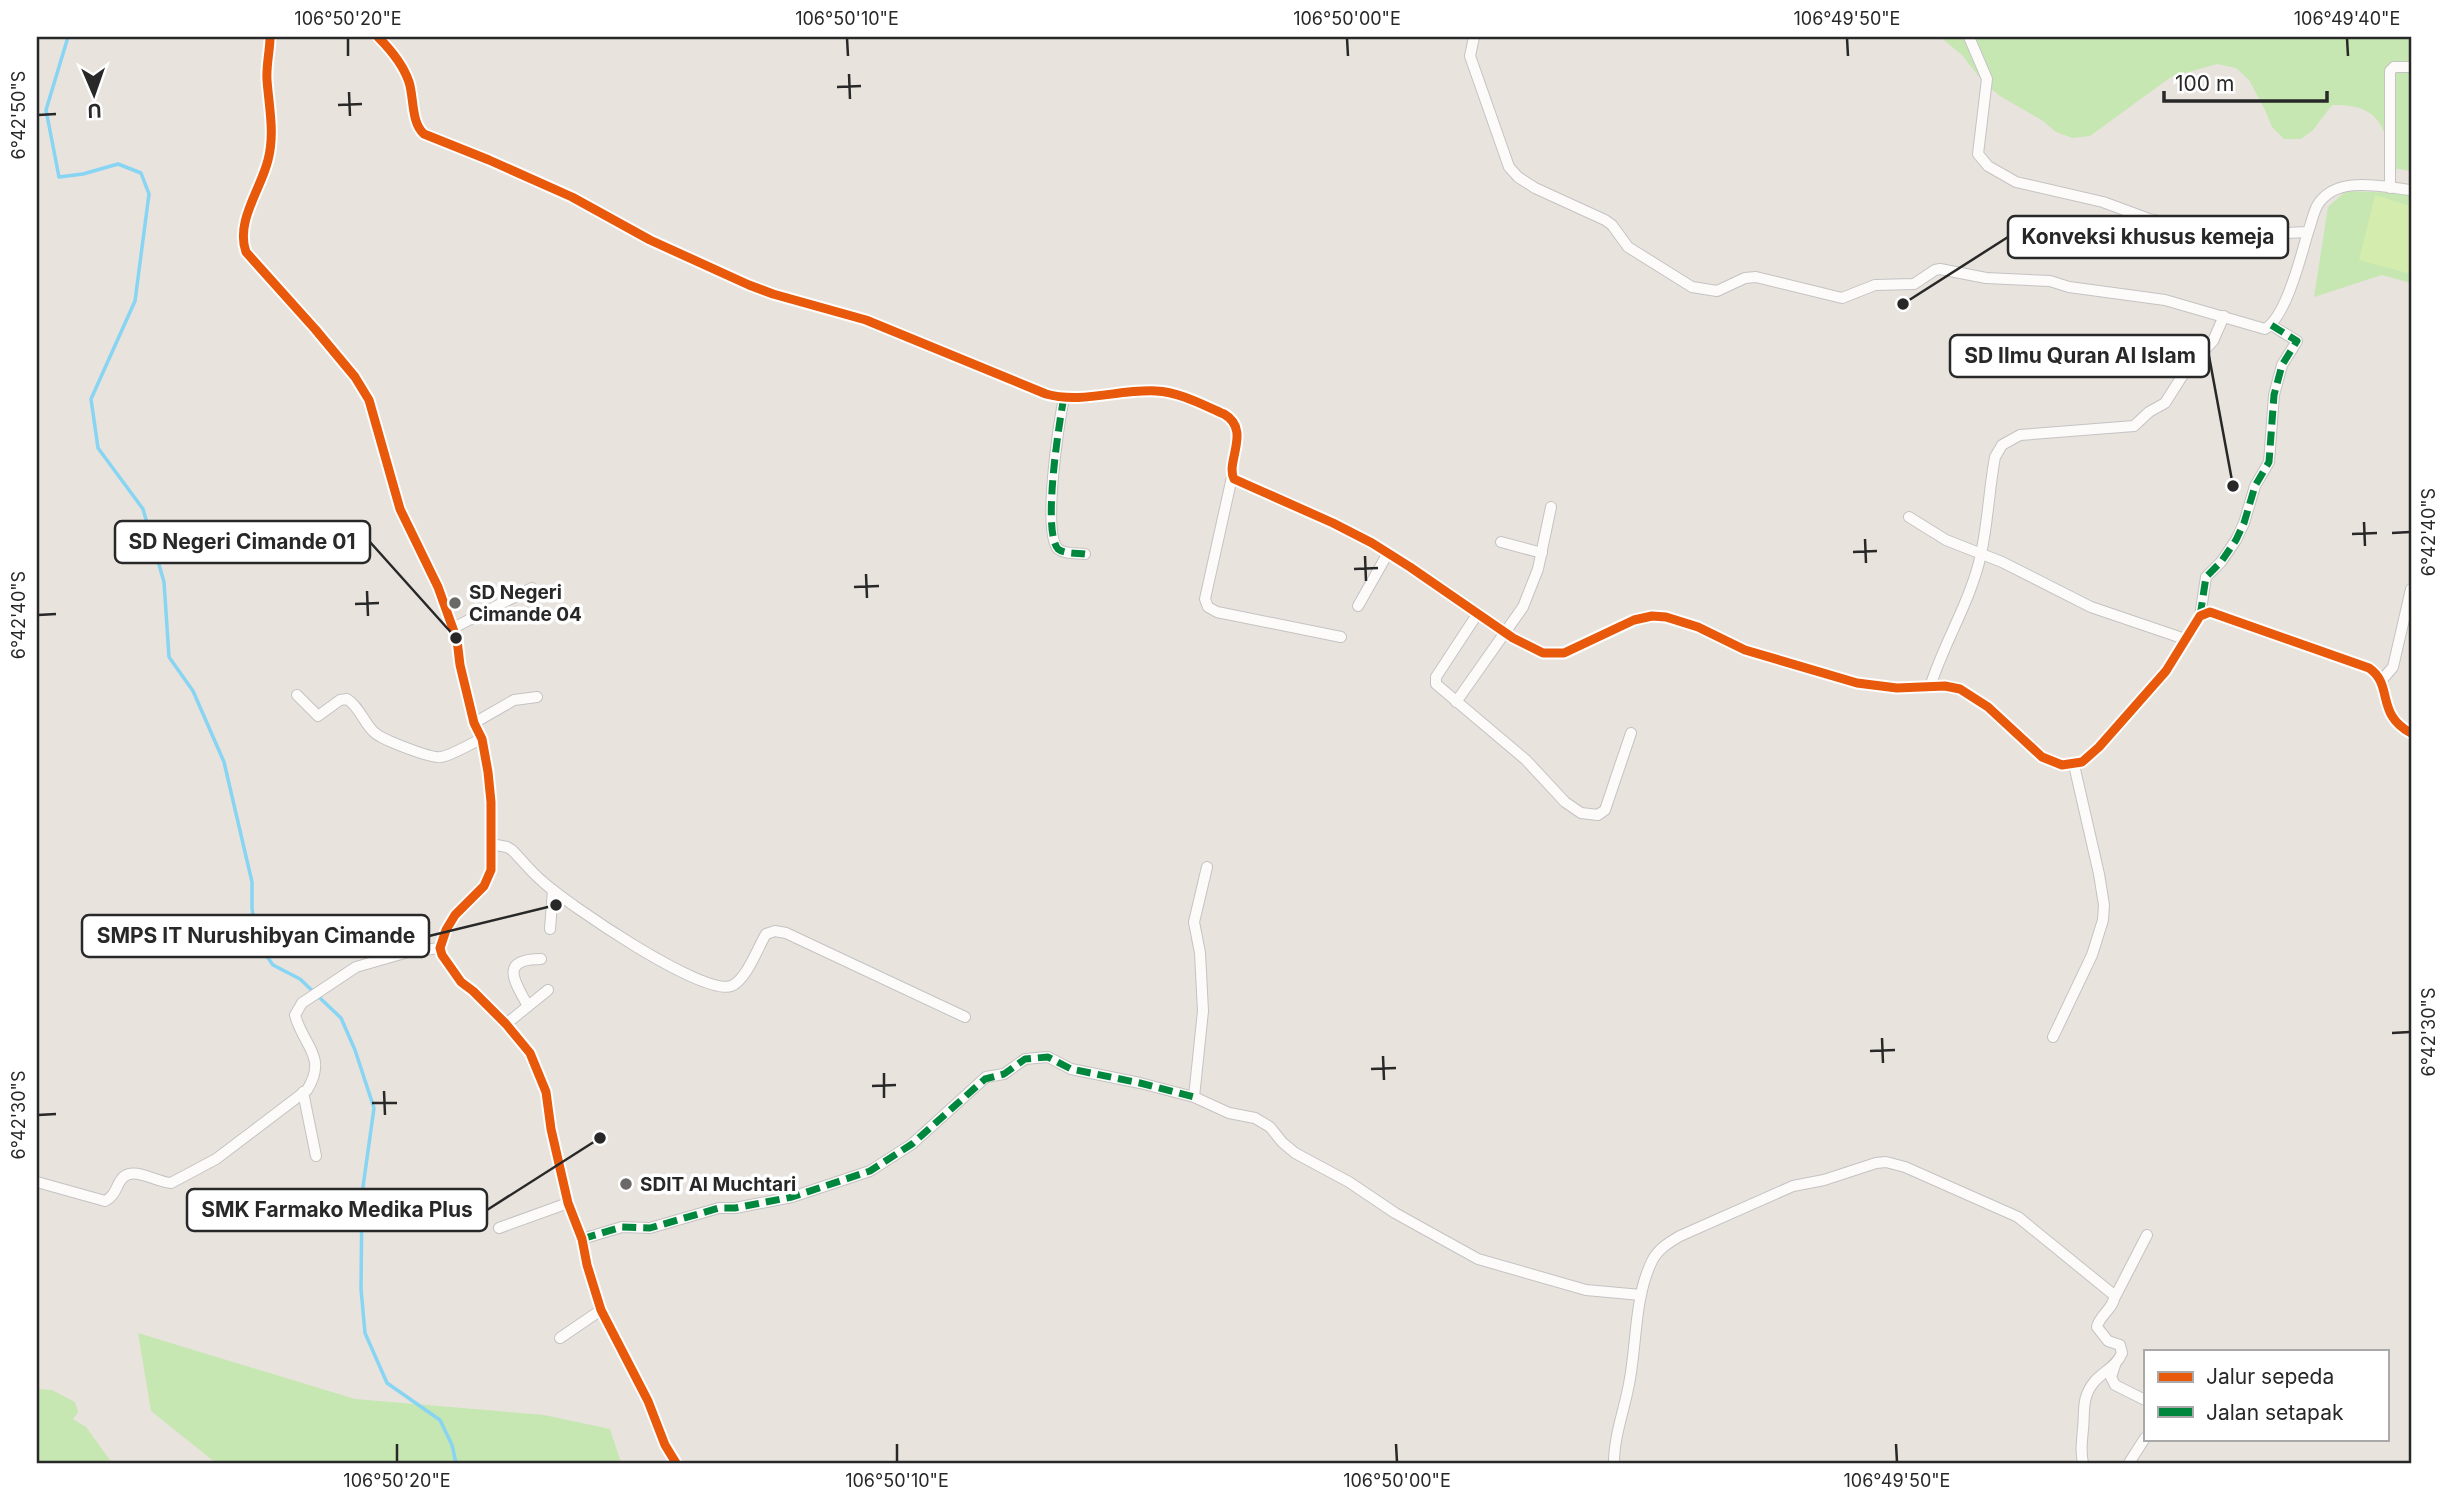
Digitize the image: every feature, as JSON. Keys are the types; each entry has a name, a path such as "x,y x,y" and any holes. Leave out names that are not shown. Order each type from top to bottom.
{"street":[{"path":"270,37 267,77 272,139 269,158 247,216 242,241 246,252 355,377 369,400 400,509 438,587 457,639 460,665 474,723 482,739 490,794 491,844 488,879 456,915 446,930 440,948 447,966 506,1024 530,1053 545,1091 568,1203 582,1239 601,1310 648,1401 665,1445 676,1463"},
{"path":"378,37 396,57 406,74 418,127 424,134 572,197 673,252 762,290 866,320 1036,390 1064,397 1167,391 1224,414 1234,422 1237,431 1232,477 1205,599 1208,607 1217,612 1341,637"},
{"path":"1474,37 1470,56 1504,156 1513,172 1547,194 1605,220 1628,247 1692,287 1717,291 1740,280 1756,277 1842,299 1875,285 1914,284 1940,269 1986,278 2050,281 2069,288 2153,298 2265,329 2271,326 2287,295 2320,202 2334,191 2359,185 2411,190"},
{"path":"1969,37 1987,79 1978,154 1982,161 2002,174 2024,184 2103,202 2149,219 2201,230 2246,235 2308,232"},
{"path":"2390,188 2390,71 2396,67 2411,67"},
{"path":"1930,687 1966,603 1981,554 1995,457 2002,445 2013,437 2033,433 2134,426 2168,399 2186,370 2213,341 2224,316"},
{"path":"1232,477 1333,523 1388,553 1504,632 1537,651 1558,655 1579,648 1634,620 1652,616 1666,617 1698,627 1745,650 1844,680 1882,687 1953,687 1967,691 1989,707 2042,757 2055,763 2074,765 2087,759 2166,671 2200,616 2206,577 2221,562 2244,523 2255,486 2269,462 2274,395 2281,365 2297,341 2271,326"},
{"path":"1064,397 1053,473 1053,538 1062,552 1085,554"},
{"path":"1457,702 1523,607 1538,569 1551,507"},
{"path":"1909,517 1945,540 1981,554 2091,607 2185,639"},
{"path":"1501,542 1542,553"},
{"path":"1358,606 1388,553"},
{"path":"453,628 531,588"},
{"path":"2381,681 2393,667 2411,589"},
{"path":"2200,616 2210,612 2223,615 2369,668 2381,681 2390,714 2396,724 2411,733"},
{"path":"1478,613 1436,677 1436,684 1526,760 1565,803 1581,813 1598,815 1605,810 1631,733"},
{"path":"297,695 318,716 340,700 347,699 372,731 381,738 435,757 446,756 482,739"},
{"path":"474,723 514,700 537,697"},
{"path":"2053,1037 2092,955 2104,920 2101,882 2074,765"},
{"path":"491,844 512,850 553,890 618,937 715,987 729,987 737,983 743,977 766,933 775,931 786,933 965,1017"},
{"path":"1194,1097 1203,1011 1200,953 1194,922 1207,867"},
{"path":"550,929 553,890"},
{"path":"37,1182 100,1201 109,1200 127,1173 171,1183 216,1159 303,1092 311,1082 316,1066 314,1054 297,1024 295,1015 302,1003 366,963 408,952 440,948"},
{"path":"528,1006 514,983 512,972 514,965 520,961 541,959"},
{"path":"506,1024 548,990"},
{"path":"582,1239 622,1227 650,1228 719,1208 781,1200 870,1171 912,1144 986,1077 1004,1074 1025,1059 1048,1057 1071,1069 1194,1097 1229,1113 1250,1116 1270,1127 1294,1153 1349,1182 1395,1213 1478,1259 1586,1290 1641,1295"},
{"path":"303,1092 316,1156"},
{"path":"1614,1463 1616,1436 1630,1380 1641,1295 1648,1271 1658,1252 1679,1236 1793,1186 1886,1163 1905,1167 2018,1217 2115,1297"},
{"path":"499,1228 568,1203"},
{"path":"2083,1463 2080,1442 2084,1399 2094,1382 2121,1356 2121,1347 2105,1338 2096,1325 2113,1303 2147,1236"},
{"path":"560,1338 601,1310"},
{"path":"2115,1364 2111,1377 2115,1385 2144,1400"},
{"path":"2129,1463 2144,1440"}],"green space":[{"path":"1940,37 2411,37 2411,171 2393,168 2383,130 2371,114 2361,108 2332,105 2313,130 2301,139 2284,139 2272,127 2249,80 2236,68 2217,64 2171,77 2090,136 2073,138 2056,132 2043,121 2000,96 1983,82 1962,55"},
{"path":"2346,191 2401,193 2411,196 2411,283 2382,275 2314,297 2328,207"},
{"path":"2375,195 2411,206 2411,274 2359,260"},
{"path":"138,1333 355,1399 544,1415 610,1429 621,1463 216,1463 151,1411"},
{"path":"38,1389 52,1390 75,1402 78,1412 73,1419 86,1427 112,1463 37,1463"}],"waterway":[{"path":"68,37 46,110 59,177 83,174 118,164 141,173 149,194 135,301 91,399 98,448 143,509 164,582 169,657 193,691 224,762 252,882 256,941 273,965 300,979 341,1018 355,1050 374,1108 362,1194 361,1289 365,1333 387,1383 440,1420 452,1445 456,1463"}],"marked path":[{"path":"2200,616 2206,577 2221,562 2236,540 2255,486 2269,462 2274,395 2282,365 2297,341 2271,325"},
{"path":"1064,397 1053,476 1053,538 1061,551 1085,554"},
{"path":"582,1239 622,1227 650,1228 719,1208 735,1208 792,1197 870,1171 912,1144 985,1079 1004,1074 1025,1059 1048,1057 1071,1069 1194,1097"}],"cycle path":[{"path":"270,37 267,74 271,120 270,150 265,171 246,217 246,252 355,377 369,400 400,509 438,587 457,640 474,723 482,739 491,802 491,870 484,886 455,915 440,948 461,982 506,1024 530,1053 546,1092 551,1129 568,1203 582,1239 601,1310 648,1401 665,1445 676,1463"},
{"path":"378,37 406,75 411,88 415,117 424,134 572,197 650,240 749,285 866,320 1046,394 1087,397 1142,391 1165,392 1224,414 1236,429 1232,472 1234,479 1372,543 1513,638 1543,653 1564,653 1634,620 1652,616 1666,617 1698,627 1745,650 1857,683 1897,688 1945,686 1960,689 1988,707 2042,757 2062,765 2082,762 2099,747 2166,671 2200,616 2210,612 2369,668 2381,683 2393,717 2411,733"}],"place":[{"name":"Konveksi khusus kemeja","path":"1903,304"},
{"name":"SD Ilmu Quran Al Islam","path":"2233,486"},
{"name":"SD Negeri Cimande 04","path":"455,603"},
{"name":"SD Negeri Cimande 01","path":"456,638"},
{"name":"SMPS IT Nurushibyan Cimande","path":"556,905"},
{"name":"SMK Farmako Medika Plus","path":"600,1138"},
{"name":"SDIT Al Muchtari","path":"626,1184"}]}
